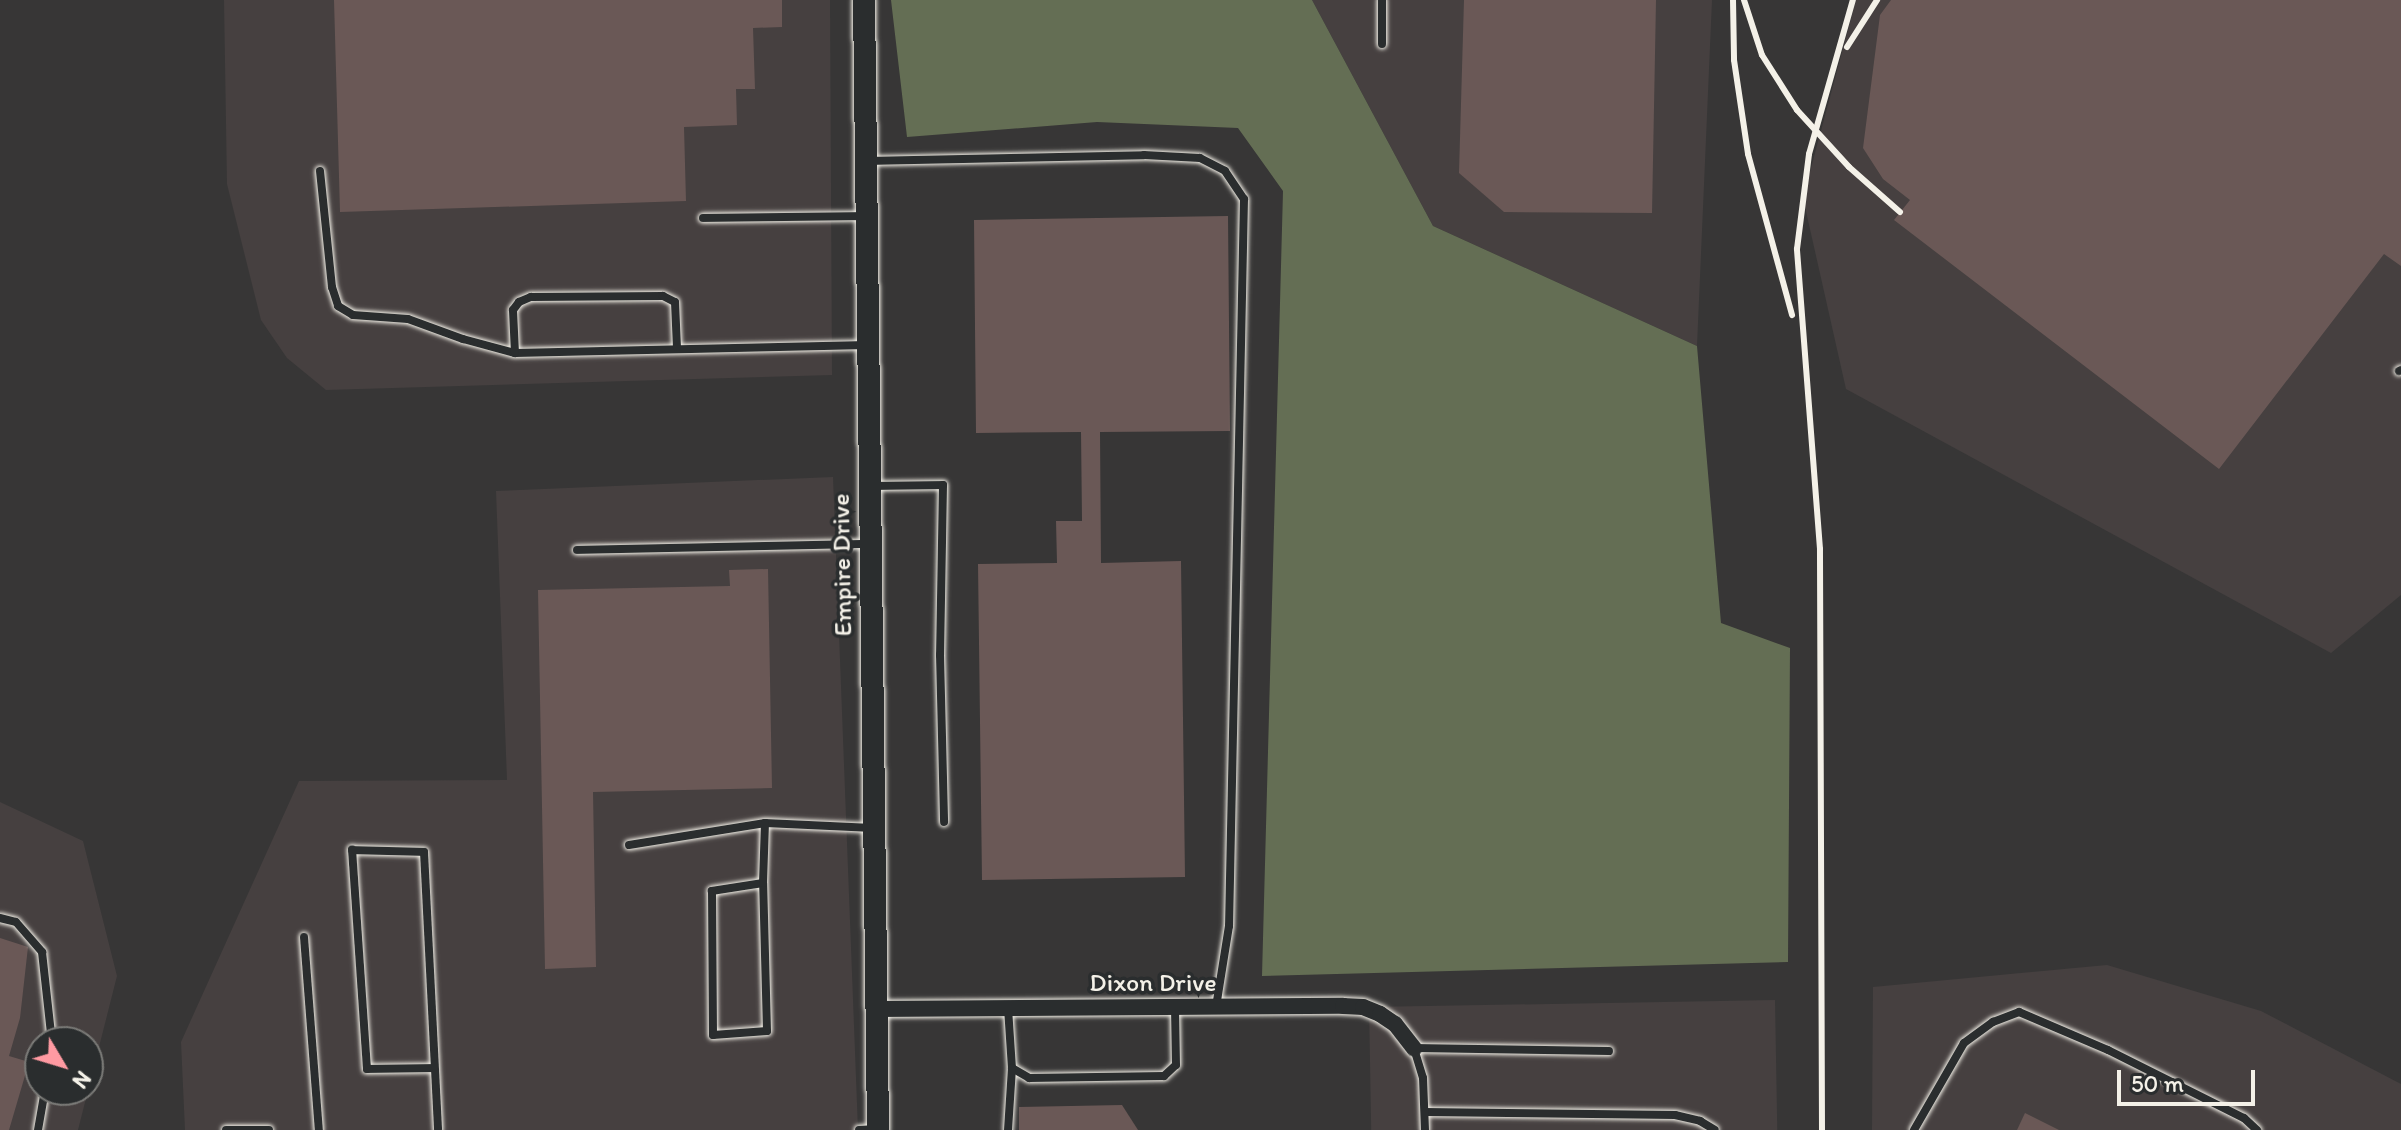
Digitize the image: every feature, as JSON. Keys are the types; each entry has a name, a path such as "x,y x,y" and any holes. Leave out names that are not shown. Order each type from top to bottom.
{"street":[{"name":"Empire Drive","path":"864,0 878,1130"},
{"name":"Dixon Drive","path":"876,1009 1363,1007 1395,1024 1414,1048"}],"lane":[{"path":"1382,0 1382,44"},
{"path":"866,161 1144,155 1200,158 1225,171 1244,199 1229,926 1216,1007"},
{"path":"320,171 332,287 338,306 353,315 408,319 463,339 515,353 867,345"},
{"path":"703,218 866,216"},
{"path":"515,353 513,310 519,302 531,297 663,296 675,302 677,347"},
{"path":"869,486 943,485 940,655 944,822"},
{"path":"577,550 869,544"},
{"path":"629,845 765,823 874,828"},
{"path":"763,883 712,891 713,1035 767,1031 763,883 765,823"},
{"path":"434,1068 367,1069 352,850 424,852 438,1130"},
{"path":"0,918 16,922 42,952 50,1026"},
{"path":"304,937 319,1130"},
{"path":"1012,1068 1029,1078 1164,1076 1176,1065 1175,1007"},
{"path":"1008,1008 1012,1068 1008,1130"},
{"path":"1914,1130 1964,1043 1993,1022 2019,1012 2121,1057 2244,1118 2257,1130"},
{"path":"1425,1130 1423,1078 1414,1048 1609,1051"},
{"path":"38,1130 42,1106"},
{"path":"1425,1112 1675,1115 1700,1121 1715,1130"},
{"path":"226,1130 269,1130"},
{"path":"859,1130 878,1130"}],"shaded area":[{"path":"224,0 830,0 832,375 326,390 287,358 261,320 227,184"},
{"path":"1312,0 1712,0 1697,346 1433,226"},
{"path":"1856,0 2401,0 2401,595 2331,653 1846,389 1803,198"},
{"path":"833,477 858,1130 185,1130 181,1042 299,781 507,780 496,491"},
{"path":"0,802 83,841 117,976 104,1027 24,1026 24,1106 84,1106 78,1130 0,1130"},
{"path":"2107,965 2261,1011 2401,1084 2401,1130 1872,1130 1873,987"},
{"path":"1775,1000 1777,1130 1371,1130 1369,1007"}],"green space":[{"path":"891,0 1312,0 1433,226 1697,346 1721,623 1790,648 1788,962 1262,976 1283,191 1238,128 1097,122 907,137"}],"building":[{"path":"334,0 782,0 782,27 753,28 755,89 736,89 737,125 684,127 686,201 340,212"},
{"path":"1464,0 1656,0 1652,213 1504,212 1459,173"},
{"path":"1891,0 2401,0 2401,266 2384,254 2219,469 1894,220 1910,200 1883,179 1863,148 1880,15"},
{"path":"1228,216 1230,431 1100,432 1101,563 1181,561 1185,877 982,880 978,564 1057,563 1056,521 1082,521 1081,432 976,433 974,220"},
{"path":"768,569 772,788 593,792 596,967 545,969 538,590 730,586 729,570"},
{"path":"0,938 28,947 20,1018 9,1056 24,1060 24,1079 9,1130 0,1130"},
{"path":"1122,1105 1138,1130 1019,1130 1019,1107"},
{"path":"2025,1113 2059,1130 2017,1130"}],"railway":[{"path":"1733,0 1734,60 1748,154 1792,315"},
{"path":"1744,0 1762,55 1797,110 1849,167 1900,212"},
{"path":"1822,1130 1820,549 1797,249 1809,154 1853,0"},
{"path":"1847,47 1877,0"}]}
